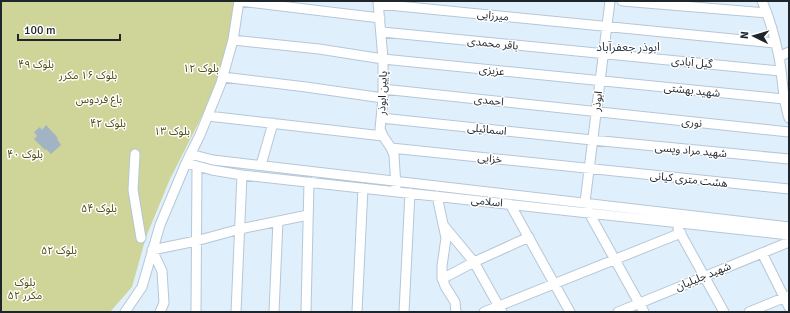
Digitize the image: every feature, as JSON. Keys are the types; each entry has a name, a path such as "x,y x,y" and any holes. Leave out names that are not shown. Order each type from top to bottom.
{"street":[{"path":"124,312 142,286 160,224 208,116 223,77 233,40 239,1 380,18"},
{"name":"ابوذر","path":"584,202 610,1"},
{"path":"622,1 767,13"},
{"path":"762,1 767,13 779,57 784,99 789,118"},
{"name":"میرزایی","path":"378,2 775,43"},
{"name":"پایین ابوذر","path":"378,2 382,32 383,59 383,98 380,129 382,136"},
{"name":"باقر محمدی","path":"382,32 603,54"},
{"name":"عزیزی","path":"233,40 319,49 383,59 600,81"},
{"path":"779,57 789,52"},
{"name":"گیل آبادی","path":"603,54 780,71"},
{"path":"223,77 383,98"},
{"name":"شهید بهشتی","path":"600,81 784,99"},
{"name":"احمدی","path":"383,89 596,112"},
{"name":"نوری","path":"596,112 789,132"},
{"path":"208,116 382,136 391,148 394,155 396,192"},
{"name":"اسمائیلی","path":"381,118 592,140"},
{"path":"261,165 273,123"},
{"name":"شهید مراد ویسی","path":"592,140 789,159"},
{"name":"خزایی","path":"391,148 589,168"},
{"path":"135,154 133,190 141,238"},
{"name":"اسلامی","path":"190,154 213,160 789,227"},
{"name":"اسلامی","path":"186,163 197,167 242,175 789,235"},
{"path":"196,312 197,167"},
{"name":"هشت متری کیانی","path":"589,168 789,189"},
{"path":"236,312 242,175"},
{"path":"306,312 309,182"},
{"path":"357,312 363,188"},
{"path":"404,312 410,193"},
{"path":"437,196 446,238 442,266 442,279 455,302 456,312"},
{"path":"584,202 644,312"},
{"path":"510,204 570,312"},
{"path":"152,250 308,215"},
{"path":"274,312 278,222"},
{"path":"675,222 724,312"},
{"path":"443,225 474,262 500,309"},
{"path":"484,312 500,309 554,284 681,233"},
{"path":"442,279 474,262 528,238"},
{"name":"شهید جلیلیان","path":"618,312 789,242"},
{"path":"152,250 162,271 164,303 160,312"},
{"path":"762,253 786,297 789,307"},
{"path":"749,312 786,297"}],"green space":[{"name":"باغ فردوس","path":"1,1 236,1 223,62 215,89 170,179 146,237 132,287 110,312 1,312"}],"building":[{"path":"46,125 58,138 57,139 61,145 51,154 34,139 37,136 34,132 40,127 42,130"}],"district":[{"name":"ابوذر جعفرآباد","path":"628,47"}],"park label":[{"name":"بلوک ۴۹","path":"36,64"},
{"name":"بلوک ۱۲","path":"201,68"},
{"name":"بلوک ۱۶ مکرر","path":"88,75"},
{"name":"بلوک ۴۲","path":"108,123"},
{"name":"بلوک ۱۳","path":"172,131"},
{"name":"بلوک ۴۰","path":"25,154"},
{"name":"بلوک ۵۴","path":"99,208"},
{"name":"بلوک ۵۲","path":"59,250"},
{"name":"بلوک ۵۲ مکرر","path":"25,288"}]}
